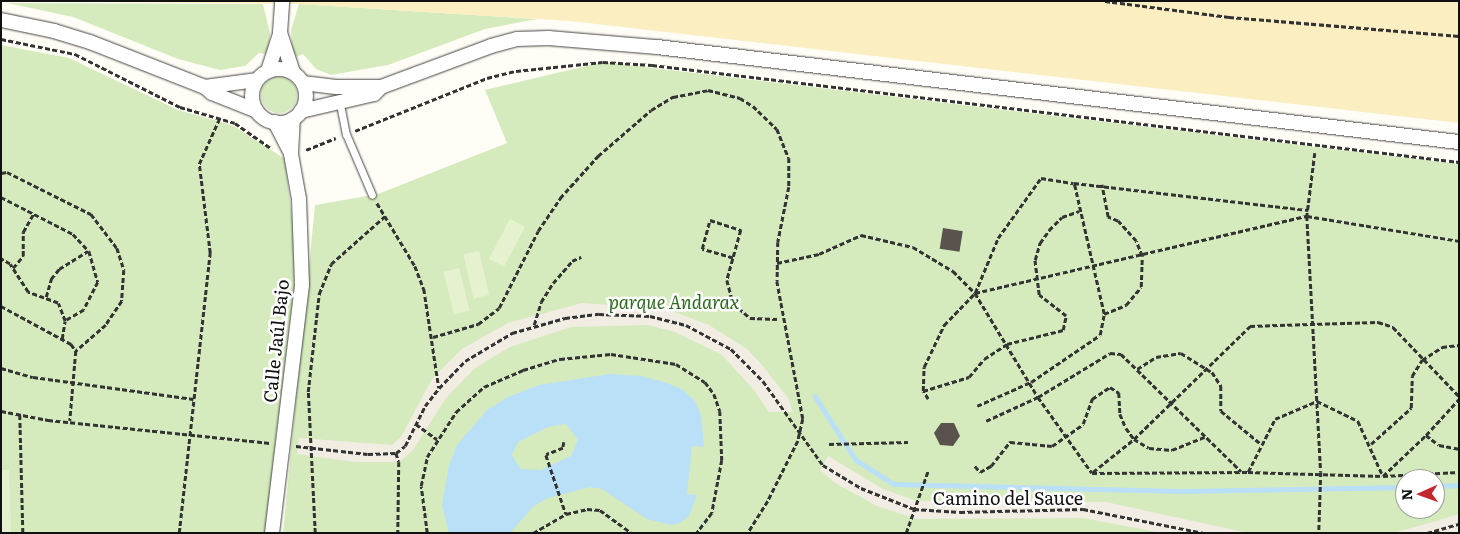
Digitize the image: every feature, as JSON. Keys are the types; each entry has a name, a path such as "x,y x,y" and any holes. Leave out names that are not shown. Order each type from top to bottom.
{"street":[{"path":"268,71 280,33 282,1"},
{"path":"1,20 54,31 90,42 206,87 212,93 257,111 274,122 374,94 381,87"},
{"path":"280,33 293,72 303,83 306,92 297,115"},
{"path":"303,83 338,87 381,87 491,46 517,39 550,38 657,47 1459,142"},
{"path":"206,87 256,80 268,71 280,68 293,72"},
{"path":"256,80 252,90 257,111"},
{"name":"Calle Jaúl Bajo","path":"272,533 302,285 296,153 297,115"},
{"name":"Calle Jaúl Bajo","path":"274,122 296,153"}],"lane":[{"path":"340,104 346,134 372,195"}],"path":[{"path":"1105,1 1229,17 1459,36"},
{"path":"1,39 75,54 180,107 220,117 235,123 277,152"},
{"path":"296,153 486,78 516,71 603,62 652,65 1459,162"},
{"path":"433,337 459,332 491,316 499,308 549,213 574,181 633,124 668,100 689,92 708,90 740,98 767,116 786,144 790,187 777,263 782,318 803,419 800,431 768,501 748,533"},
{"path":"179,533 210,253 199,164 220,117"},
{"path":"1315,153 1307,216 1321,472 1319,533"},
{"path":"1,173 7,172 18,177 91,214 117,248 124,270 122,301 113,318 76,350 70,421"},
{"path":"928,399 923,391 924,367 944,325 975,294 998,238 1041,178 1308,210"},
{"path":"977,406 1031,382 1100,336 1104,314 1091,268 1074,183"},
{"path":"1102,185 1108,217 1128,230 1142,256 1141,287 1126,305 1104,314"},
{"path":"372,195 418,272 428,303 439,388"},
{"path":"1,197 73,234 89,251 98,282 94,296 84,310 65,321"},
{"path":"923,391 945,382 957,383 969,378 984,359 1007,344 1063,330 1066,316 1039,295 1035,280 1035,260 1040,243 1062,217 1079,211"},
{"path":"13,268 23,256 23,232 34,213"},
{"path":"315,533 308,392 322,279 331,264 385,216"},
{"path":"975,294 1307,216 1459,241"},
{"path":"733,258 702,249 710,220 740,228 727,288 738,310 757,320 777,319"},
{"path":"777,263 819,254 861,235 913,248 953,271 975,294 1038,396 1092,473"},
{"path":"46,298 51,279 59,269 89,251"},
{"path":"534,325 541,302 553,282 572,261 581,256"},
{"path":"1,259 13,268 28,292 58,303 65,321 62,339"},
{"path":"1,306 62,339 76,350"},
{"name":"Camino del Sauce","path":"396,453 405,446 416,423 439,388 480,350 534,325 599,314 650,316 686,325 731,348 763,382 823,465 861,488 914,509 960,512 1083,509 1204,533"},
{"path":"1092,473 1134,439 1250,326 1313,324 1385,325 1393,327 1459,398 1426,435 1383,476"},
{"path":"1371,444 1411,408 1412,376 1422,360 1442,347 1459,345"},
{"path":"986,421 1038,396 1110,353 1121,354 1170,404 1242,472"},
{"path":"1137,369 1156,357 1181,353 1212,372 1221,386 1221,411 1261,444"},
{"path":"427,533 421,486 427,457 456,412 484,387 523,370 560,360 612,354 676,364 705,382 720,411 722,460 718,491 712,512 698,533"},
{"path":"1,368 33,376 194,399"},
{"path":"975,466 980,472 991,466 1010,442 1052,446 1066,438 1082,424 1092,399 1110,387 1119,393 1120,414 1134,439 1149,448 1172,450 1205,437"},
{"path":"1248,472 1275,419 1317,401 1358,421 1371,444 1383,476"},
{"path":"1,411 70,421 311,448 396,453 399,462 398,533"},
{"path":"20,415 23,533"},
{"path":"416,423 438,439"},
{"path":"1426,435 1439,445 1459,449"},
{"path":"829,444 856,441 908,442"},
{"path":"564,442 563,448 546,455 566,514"},
{"path":"906,533 928,471"},
{"path":"1092,473 1321,472 1383,476 1459,472"},
{"path":"533,533 566,514 587,509 600,510 632,533"},
{"path":"1427,533 1459,524"}],"green space":[{"path":"7,3 263,4 270,33 269,44 266,54 259,53 245,66 220,70 178,59 73,17"},
{"path":"299,4 537,19 485,29 388,65 331,75 316,69 303,54 296,57 292,50 291,30"},
{"path":"1,45 69,58 178,110 232,125 285,159 294,236 294,288 265,533 1,533"},
{"name":"parque Andarax","path":"603,62 1459,164 1459,533 283,533 315,205 378,194 507,143 485,90"},
{"path":"279,77 292,82 297,95 292,108 279,113 266,108 261,95 266,82"},
{"path":"510,219 525,227 504,267 489,259"},
{"path":"479,251 489,295 474,298 463,255"},
{"path":"459,268 470,311 454,315 443,272"},
{"path":"1,470 9,470 11,533 1,533"}],"sand":[{"path":"1,1 1459,1 1459,123 570,21 299,4"}],"shaded area":[{"path":"582,303 666,309 709,325 747,349 788,398 793,412 769,412 754,390 722,355 675,332 648,325 571,327 510,347 475,368 446,398 413,450 399,462 355,462 297,454 299,438 392,445 401,437 432,379 462,349 508,323"},
{"path":"828,456 883,489 917,501 1106,502 1248,533 1162,533 1083,518 917,519 877,506 835,483 820,470"},
{"path":"1459,514 1459,533 1393,533 1445,519"}],"water":[{"path":"610,374 641,376 682,389 695,401 701,415 704,447 692,446 687,494 697,495 689,516 680,523 671,525 647,519 602,489 590,487 548,498 534,506 510,533 449,533 442,505 449,465 457,445 487,410 508,397 539,385","holes":["566,424 578,440 571,456 541,470 521,469 512,455 518,442 548,427"]}],"building":[{"path":"943,228 963,231 959,252 940,249"},
{"path":"941,423 954,423 960,436 953,446 940,445 934,433"}],"waterway":[{"path":"815,396 856,460 894,484 1181,491 1395,487"},
{"path":"1445,486 1459,485"}]}
